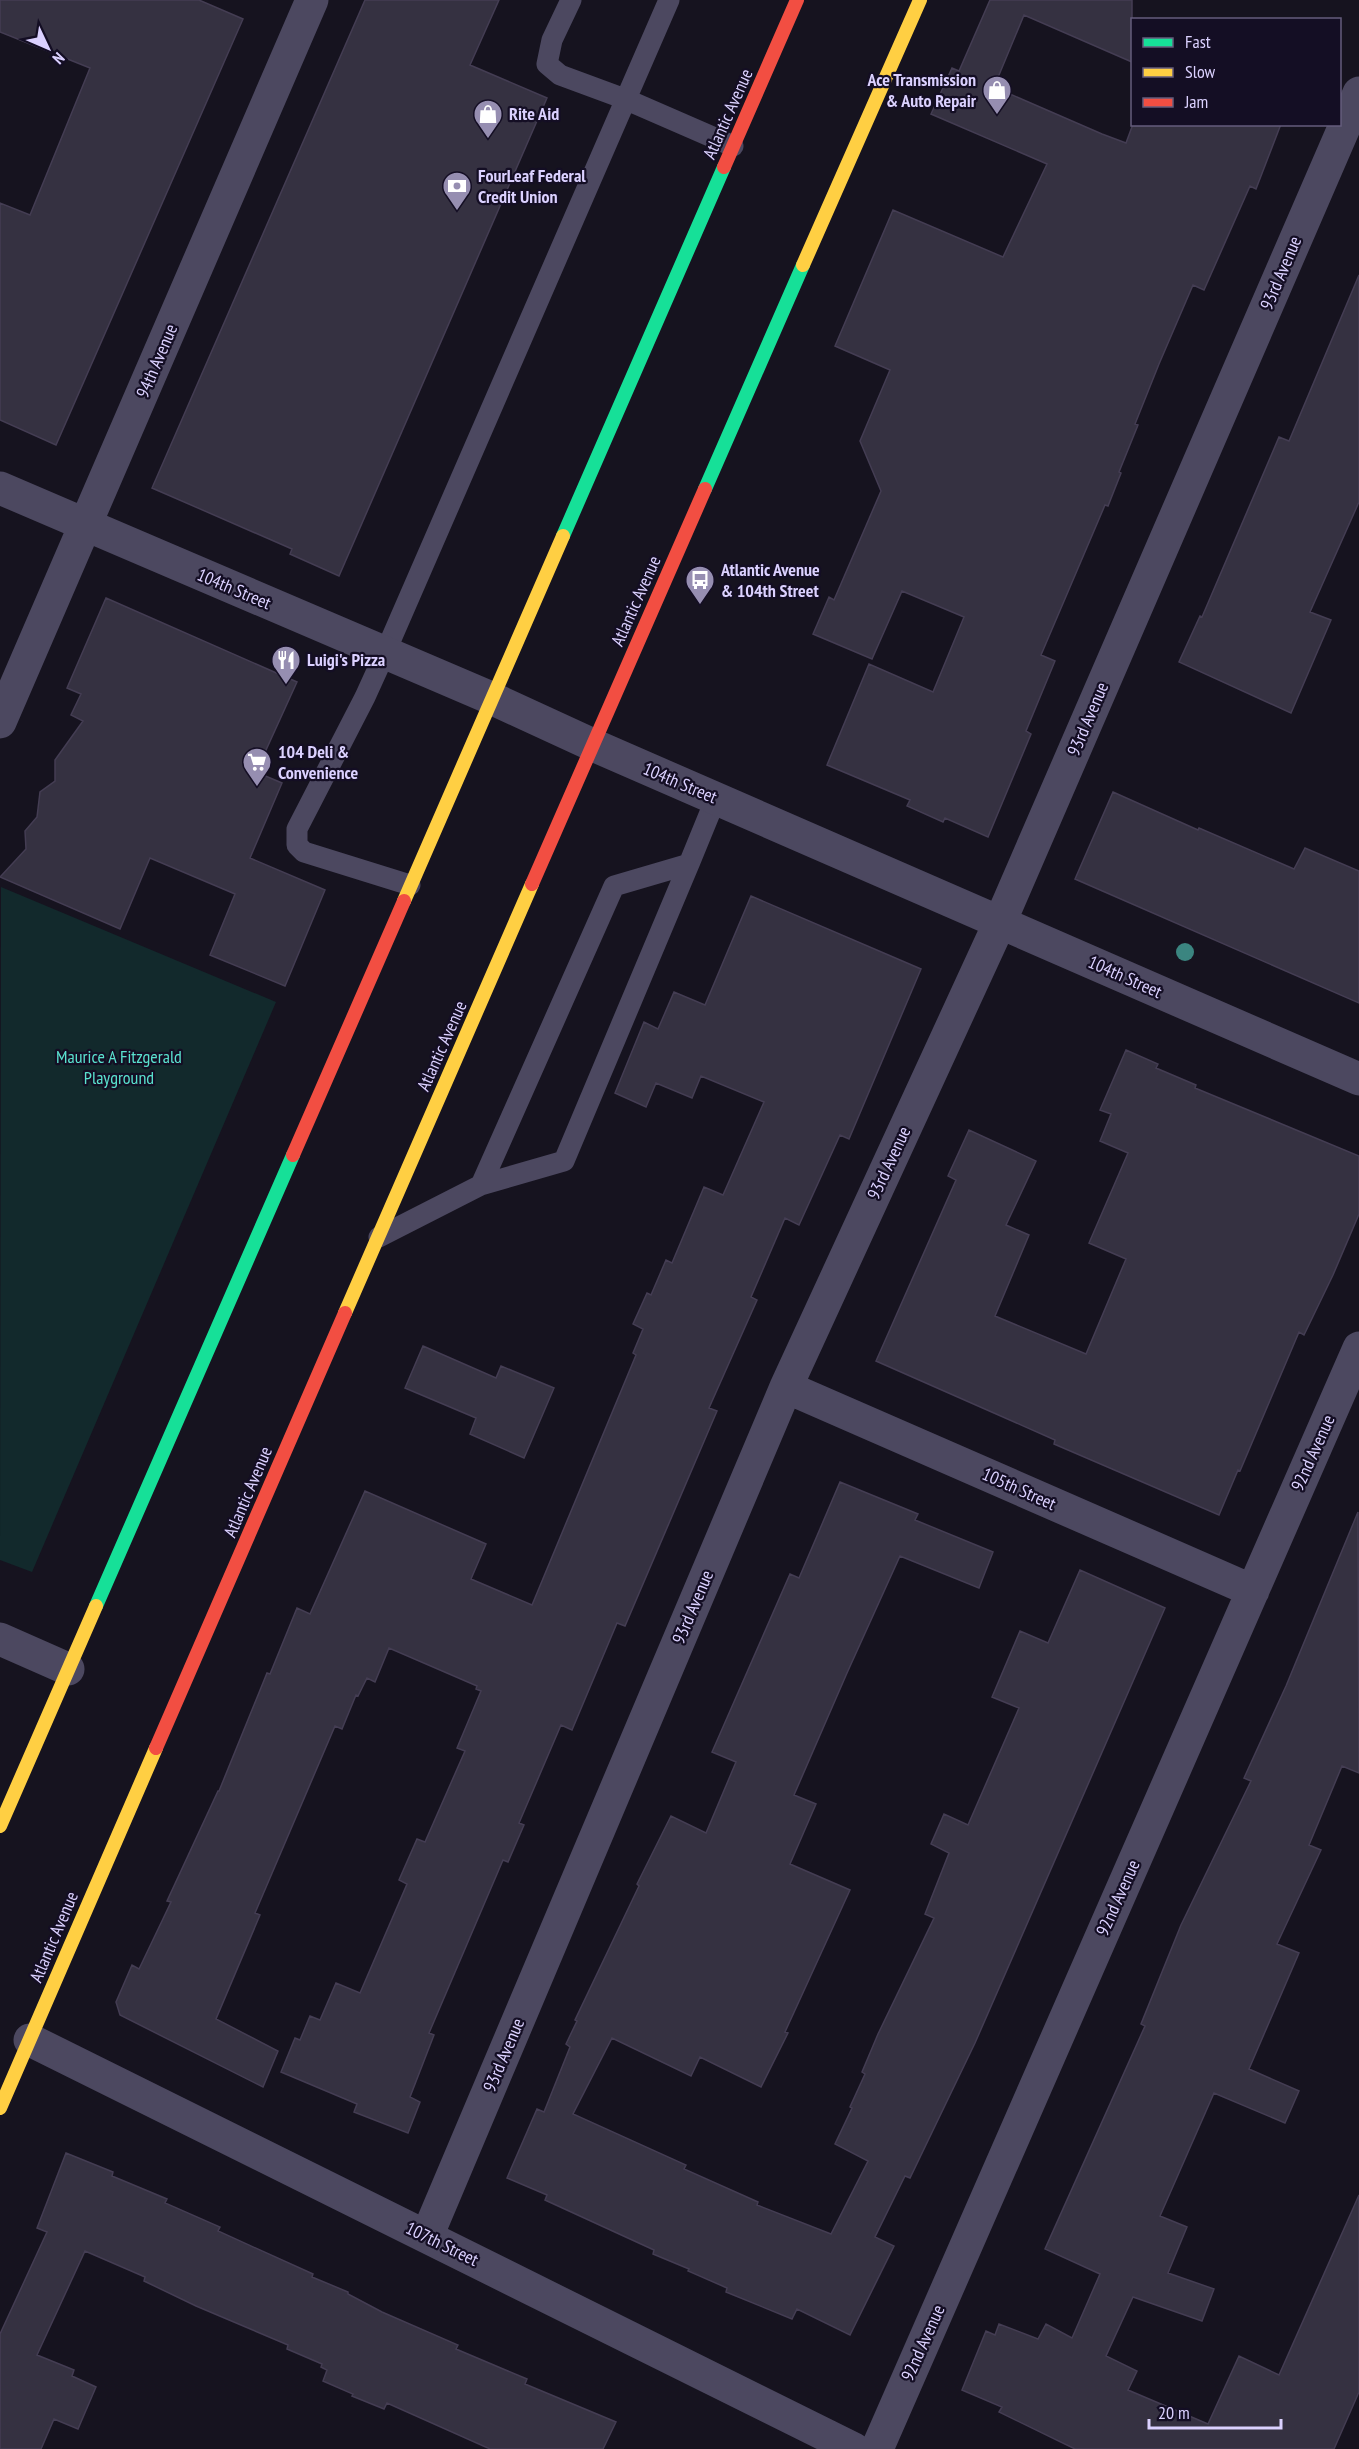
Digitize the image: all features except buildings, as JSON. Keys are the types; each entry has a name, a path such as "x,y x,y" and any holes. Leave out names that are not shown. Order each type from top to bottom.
{"main road":[{"name":"Atlantic Avenue","path":"0,1826 797,0"},
{"name":"Atlantic Avenue","path":"0,2108 920,0"}],"street":[{"name":"94th Avenue","path":"0,722 312,0"},
{"name":"93rd Avenue","path":"427,2236 786,1387 1000,922 1359,93"},
{"name":"104th Street","path":"0,488 491,698 593,745 1359,1079"},
{"name":"92nd Avenue","path":"877,2449 1359,1348"},
{"name":"105th Street","path":"786,1387 1253,1591"},
{"path":"0,1639 68,1668"},
{"name":"107th Street","path":"30,2040 854,2449"}],"lane":[{"path":"571,0 552,40 547,64 560,75 625,99 734,146"},
{"path":"410,885 304,852 297,845 297,829 385,653 669,0"},
{"path":"379,1237 480,1185 564,1161 716,798"},
{"path":"480,1185 614,886 689,864"}],"green space":[{"name":"Maurice A Fitzgerald Playground","path":"1,887 276,1002 32,1572 0,1560"}],"traffic: fast":[{"path":"563,536 724,167"},
{"path":"705,489 803,265"},
{"path":"96,1606 293,1155"}],"traffic: slow":[{"path":"803,265 920,0"},
{"path":"404,901 563,536"},
{"path":"345,1313 532,884"},
{"path":"0,1826 96,1606"},
{"path":"0,2108 156,1748"}],"traffic: jam":[{"path":"724,167 797,0"},
{"path":"532,884 705,489"},
{"path":"293,1155 404,901"},
{"path":"156,1748 345,1313"}],"place":[{"name":"Ace Transmission & Auto Repair","path":"997,116"},
{"name":"Rite Aid","path":"488,140"},
{"name":"FourLeaf Federal Credit Union","path":"457,212"},
{"name":"Atlantic Avenue & 104th Street","path":"700,606"},
{"name":"Luigi's Pizza","path":"286,686"},
{"name":"104 Deli & Convenience","path":"257,788"}]}
